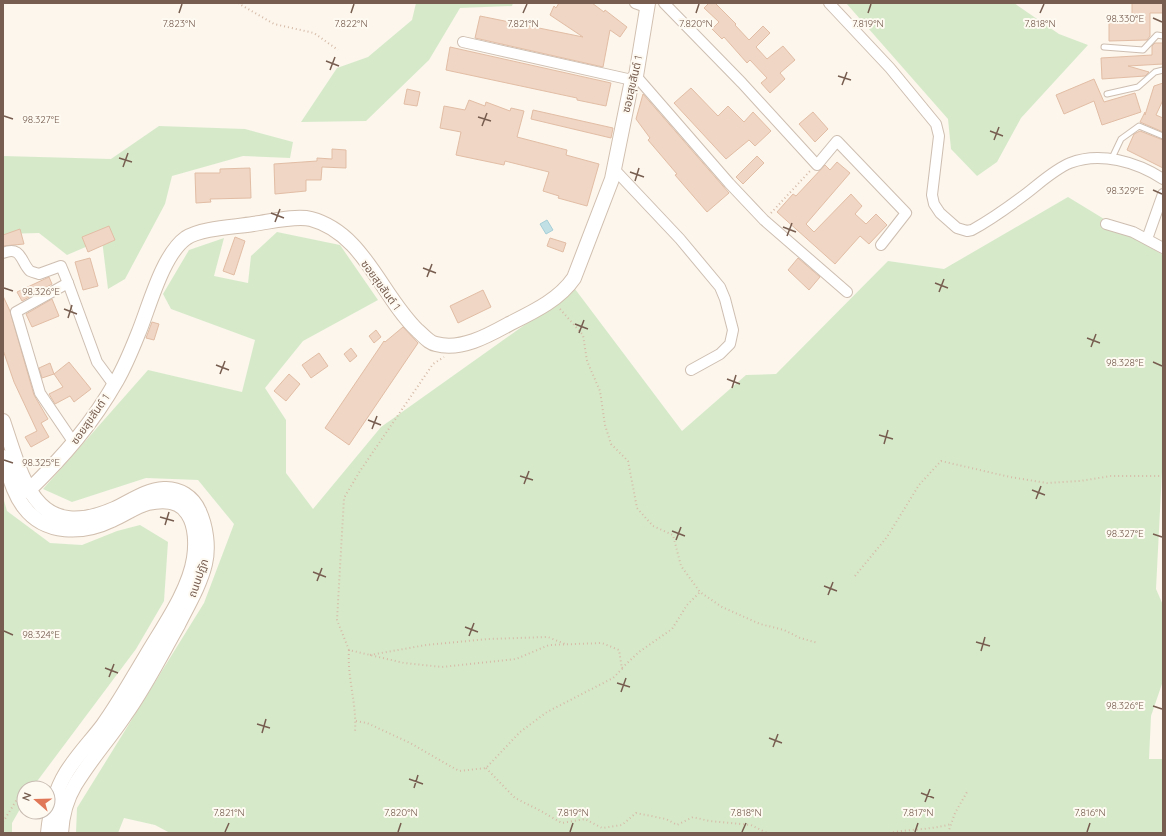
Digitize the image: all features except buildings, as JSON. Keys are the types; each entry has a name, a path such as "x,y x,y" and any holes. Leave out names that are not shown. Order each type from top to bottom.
{"main road":[{"name":"ซอยสุขสันต์ 1","path":"28,491 74,443 114,385 138,335 158,278 170,256 186,238 205,231 309,218 331,226 349,241 408,321 430,342 444,346 456,345 487,336 553,300 569,285 576,274 614,169 634,78 643,4"},
{"name":"ถนนปฏัก","path":"3,421 23,482 28,491 50,513 61,518 93,516 154,491 171,489 189,496 196,505 204,524 207,549 205,563 194,592 156,664 126,714 91,760 75,785 64,810 61,833"},
{"name":"ถนนปฏัก","path":"3,457 16,493 24,507 35,519 57,529 76,530 110,521 147,503 159,502 173,502 183,507 189,515 194,528 194,559 179,600 117,705 74,762 58,790 52,807 48,833"}],"street":[{"path":"664,3 742,83 816,164 837,142 906,213 881,245"},
{"path":"829,3 890,68 936,124 939,136 933,200 940,213 957,228 967,231 972,230 1013,203 1056,170 1070,163 1090,159 1111,160 1138,165 1163,179"},
{"path":"463,42 634,78 764,220 847,292"},
{"path":"614,169 680,239 720,287 725,299 733,330 730,344 720,354 691,370"},
{"path":"1147,239 1163,194"},
{"path":"1106,224 1134,232 1163,248"},
{"path":"3,253 8,251 17,253 22,257 29,270 39,274 61,266 97,362 114,385"},
{"path":"68,283 16,312 40,393 74,443"}],"lane":[{"path":"1104,47 1143,50 1157,35 1163,36"},
{"path":"1107,94 1138,86 1155,72 1163,70"},
{"path":"1111,160 1121,139 1139,126 1163,136"}],"path":[{"path":"238,3 274,24 314,33 338,50"},
{"path":"764,220 816,164"},
{"path":"553,300 583,335 587,361 600,391 605,425 611,444 628,461 637,508 653,526 673,535 680,566 700,592 722,607 760,624 784,630 800,638 818,643"},
{"path":"355,732 356,720 348,666 349,650 337,620 344,498 360,470 433,364 448,355 456,345"},
{"path":"856,576 887,537 919,485 941,461 1010,477 1047,483 1080,481 1111,476 1163,476"},
{"path":"356,720 367,723 410,743 459,771 486,768 520,732 547,712 614,678 639,652 672,629 687,605 700,592"},
{"path":"369,655 426,645 503,638 548,637 566,644"},
{"path":"349,650 404,663 442,667 516,658 549,645 602,643 619,650 622,669"},
{"path":"486,768 515,798 562,823 585,819 602,828 622,825 636,813 666,819 677,826 693,817 709,821 751,825 767,833"},
{"path":"948,833 955,813 967,792"},
{"path":"3,822 16,801"},
{"path":"889,833 908,830 930,830 951,824"}],"green space":[{"path":"416,3 513,3 512,6 460,8 429,60 366,121 301,122 337,68 368,57 412,20"},
{"path":"846,3 1014,3 1059,34 1088,45 1021,118 997,162 977,176 951,149 948,119"},
{"path":"159,126 245,129 293,142 290,158 243,156 172,176 165,204 125,279 108,289 102,240 67,255 39,233 3,234 3,156 111,159"},
{"path":"1068,197 1163,255 1163,452 1156,589 1163,605 1163,681 1151,716 1149,759 1163,759 1163,833 170,833 155,825 124,818 118,833 76,833 77,808 204,603 234,524 198,480 146,478 72,502 43,489 148,370 242,392 255,340 171,309 163,294 189,250 224,238 214,276 248,283 251,256 277,232 340,245 378,300 303,341 265,388 286,420 286,473 313,509 381,427 575,289 682,431 746,375 776,374 888,261 944,269"},
{"path":"3,497 7,511 50,543 82,545 117,531 140,525 168,542 164,601 136,649 38,780 16,780 16,816 12,823 12,833 3,833"}],"water":[{"path":"547,220 553,230 546,234 540,224"}]}
